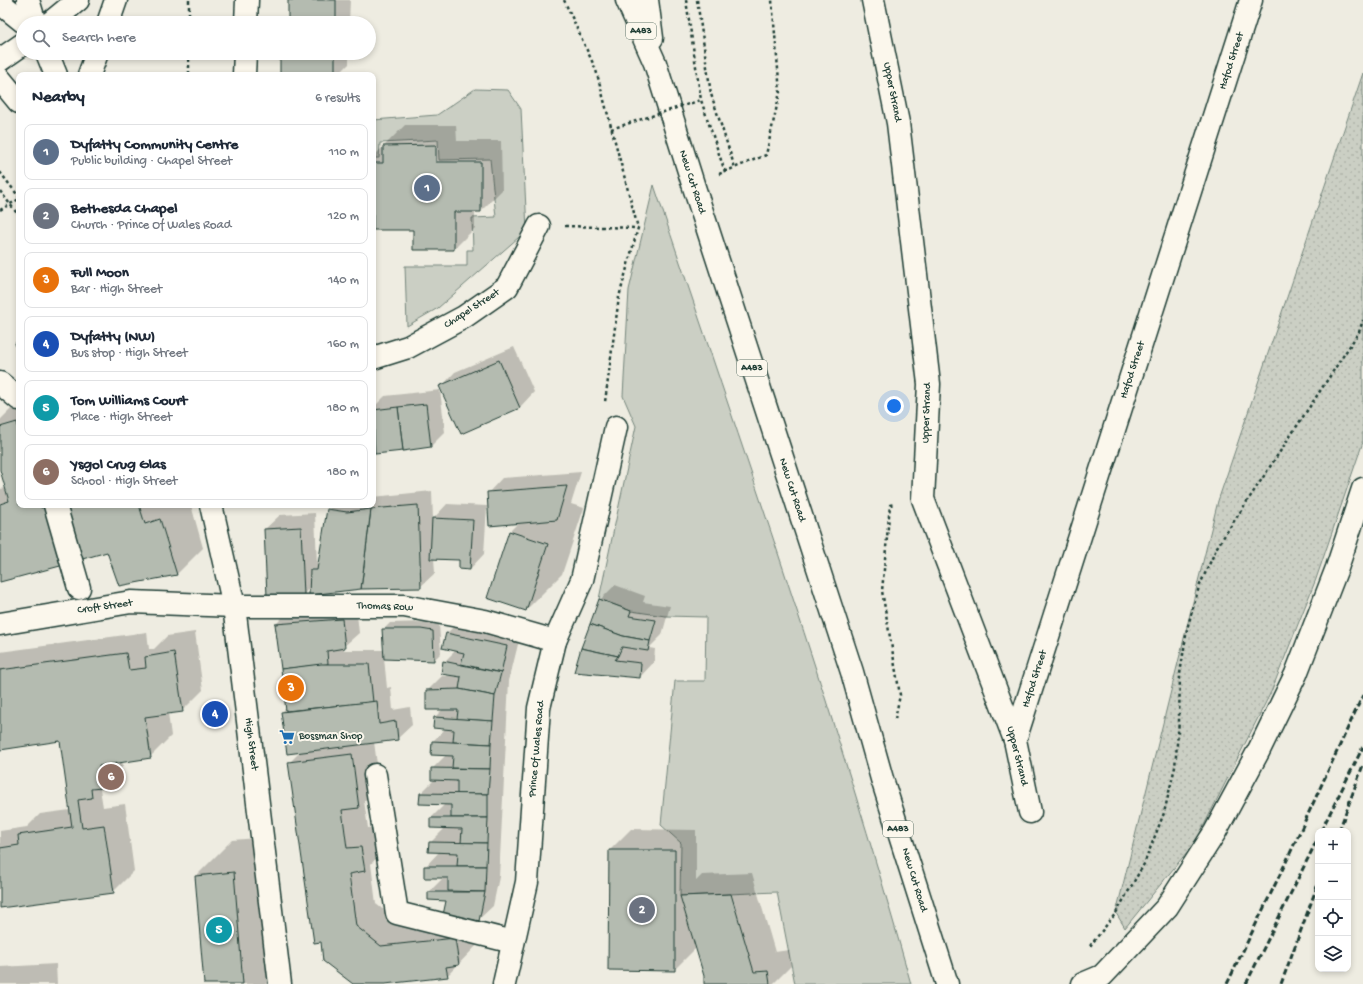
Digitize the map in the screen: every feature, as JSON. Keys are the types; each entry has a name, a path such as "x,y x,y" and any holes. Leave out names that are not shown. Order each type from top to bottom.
{"street":[{"path":"28,0 33,16"},
{"path":"59,16 78,0"},
{"path":"110,16 116,0"},
{"path":"246,16 247,0"},
{"name":"New Cut Road","path":"627,0 655,63 697,200 852,672 882,779 946,984"},
{"path":"647,0 655,63"},
{"name":"Upper Strand","path":"873,0 898,123 929,384 923,499 1015,740 1030,812"},
{"name":"Hafod Street","path":"1015,740 1251,0"},
{"path":"0,3 16,16"},
{"path":"0,60 16,49"},
{"path":"50,60 55,72"},
{"path":"90,72 94,60"},
{"path":"244,72 245,60"},
{"path":"0,79 16,98"},
{"name":"Chapel Street","path":"376,357 408,347 464,317 507,287 539,226"},
{"path":"0,384 16,396"},
{"name":"Prince Of Wales Road","path":"504,984 527,882 539,708 555,641 582,580 616,427"},
{"path":"1083,984 1102,976 1167,907 1215,832 1259,750 1296,674 1337,568 1363,489"},
{"path":"56,508 79,588"},
{"name":"High Street","path":"212,508 234,606 280,984"},
{"name":"Croft Street","path":"0,624 131,602 234,606"},
{"name":"Thomas Row","path":"234,606 404,606 485,622 555,641"},
{"path":"375,775 397,913 513,942"}],"path":[{"path":"189,0 189,16"},
{"path":"564,0 596,70 638,228 619,297 605,401 616,427"},
{"path":"686,0 701,100 725,172"},
{"path":"697,0 711,94 735,168 766,155 780,92 772,0"},
{"path":"189,60 189,72"},
{"path":"611,129 701,100"},
{"path":"0,172 16,194"},
{"path":"0,191 16,212"},
{"path":"0,210 16,200"},
{"path":"539,226 638,228"},
{"path":"1088,948 1116,913 1144,864 1164,813 1175,767 1179,721 1180,674 1187,629 1202,580 1217,547 1359,332 1363,320"},
{"path":"894,726 900,695 882,591 890,505 923,499"}],"shaded area":[{"path":"1363,73 1363,442 1316,579 1271,692 1196,841 1125,928 1116,913 1218,501"},
{"path":"475,89 508,90 521,109 527,230 438,308 407,326 405,266 467,266 467,250 473,250 472,218 496,217 490,159 439,160 438,140 380,143 379,158 376,158 376,120 437,115"},
{"path":"654,185 755,483 820,682 852,783 911,984 795,984 777,892 680,896 681,843 661,825 675,681 705,681 706,617 665,616 631,611 599,599 636,426 623,396 629,290"}],"building":[{"path":"288,0 336,0 336,16 288,16"},
{"path":"280,60 335,60 335,72 280,72"},
{"path":"436,145 436,162 481,162 481,212 454,212 454,250 413,250 413,230 376,230 376,163 383,163 383,146"},
{"path":"499,360 520,408 461,434 439,386"},
{"path":"426,404 431,447 403,451 398,407"},
{"path":"398,407 403,451 376,454 376,410"},
{"path":"16,422 16,508 48,508 64,565 0,582 0,504 9,501 0,470 0,427"},
{"path":"567,486 557,520 489,526 487,492"},
{"path":"418,505 421,588 361,589 371,509"},
{"path":"63,508 140,508 145,524 160,519 177,575 119,586 107,552 79,560"},
{"path":"327,509 347,512 371,509 361,589 309,595 310,570 317,570"},
{"path":"432,518 473,520 470,570 459,569 459,560 430,559"},
{"path":"301,527 304,595 267,596 264,529"},
{"path":"509,531 548,544 526,611 487,598"},
{"path":"599,599 631,611 629,616 656,620 650,641 623,636 590,624"},
{"path":"342,619 345,648 327,651 328,664 281,669 275,624"},
{"path":"590,624 623,636 650,641 648,651 622,647 618,656 581,648"},
{"path":"382,629 421,629 433,631 434,661 384,659"},
{"path":"446,633 507,646 501,673 461,664 464,653 442,648"},
{"path":"581,648 618,656 615,660 641,663 640,678 574,672"},
{"path":"174,652 183,712 145,717 151,758 99,766 102,788 91,789 92,798 78,800 82,828 104,825 114,893 0,908 0,848 19,845 18,835 72,827 60,741 0,750 0,670 126,653 129,670 146,668 145,657"},
{"path":"443,661 501,673 495,696 459,689 461,677 441,674"},
{"path":"321,664 369,664 373,702 286,711 281,669"},
{"path":"459,689 495,696 493,721 457,719 458,710 426,710 426,690"},
{"path":"377,701 379,724 396,721 398,740 287,754 281,712"},
{"path":"434,717 493,721 491,744 453,742 454,730 433,728"},
{"path":"432,741 491,744 490,769 452,768 453,756 431,755"},
{"path":"352,754 359,808 342,810 347,848 361,847 365,871 349,874 356,926 381,946 455,938 459,965 446,967 448,977 385,984 353,984 323,961 321,942 314,943 288,762"},
{"path":"431,768 490,769 488,794 457,794 457,781 431,780"},
{"path":"420,793 488,794 488,818 451,818 451,805 419,804"},
{"path":"430,818 488,818 487,843 461,843 462,829 430,828"},
{"path":"429,842 487,843 486,866 457,866 458,853 428,852"},
{"path":"609,850 675,850 675,971 608,970"},
{"path":"424,866 486,866 485,892 448,891 448,878 424,878"},
{"path":"234,872 243,984 204,984 195,876"},
{"path":"428,892 485,892 479,921 443,915 446,901 428,900"},
{"path":"731,894 754,972 768,971 770,984 704,984 704,976 680,896"}],"railway":[{"path":"1227,984 1286,862 1363,695"},
{"path":"1322,828 1363,747"},
{"path":"1340,828 1363,765"},
{"path":"1246,984 1315,844"},
{"path":"1281,984 1315,892"}],"place":[{"name":"Dyfatty Community Centre","path":"427,188"},
{"name":"Full Moon","path":"291,688"},
{"name":"Dyfatty (NW)","path":"215,714"},
{"name":"Bossman Shop","path":"287,737"},
{"name":"Ysgol Crug Glas","path":"111,777"},
{"name":"Bethesda Chapel","path":"642,910"},
{"name":"Tom Williams Court","path":"219,930"}]}
